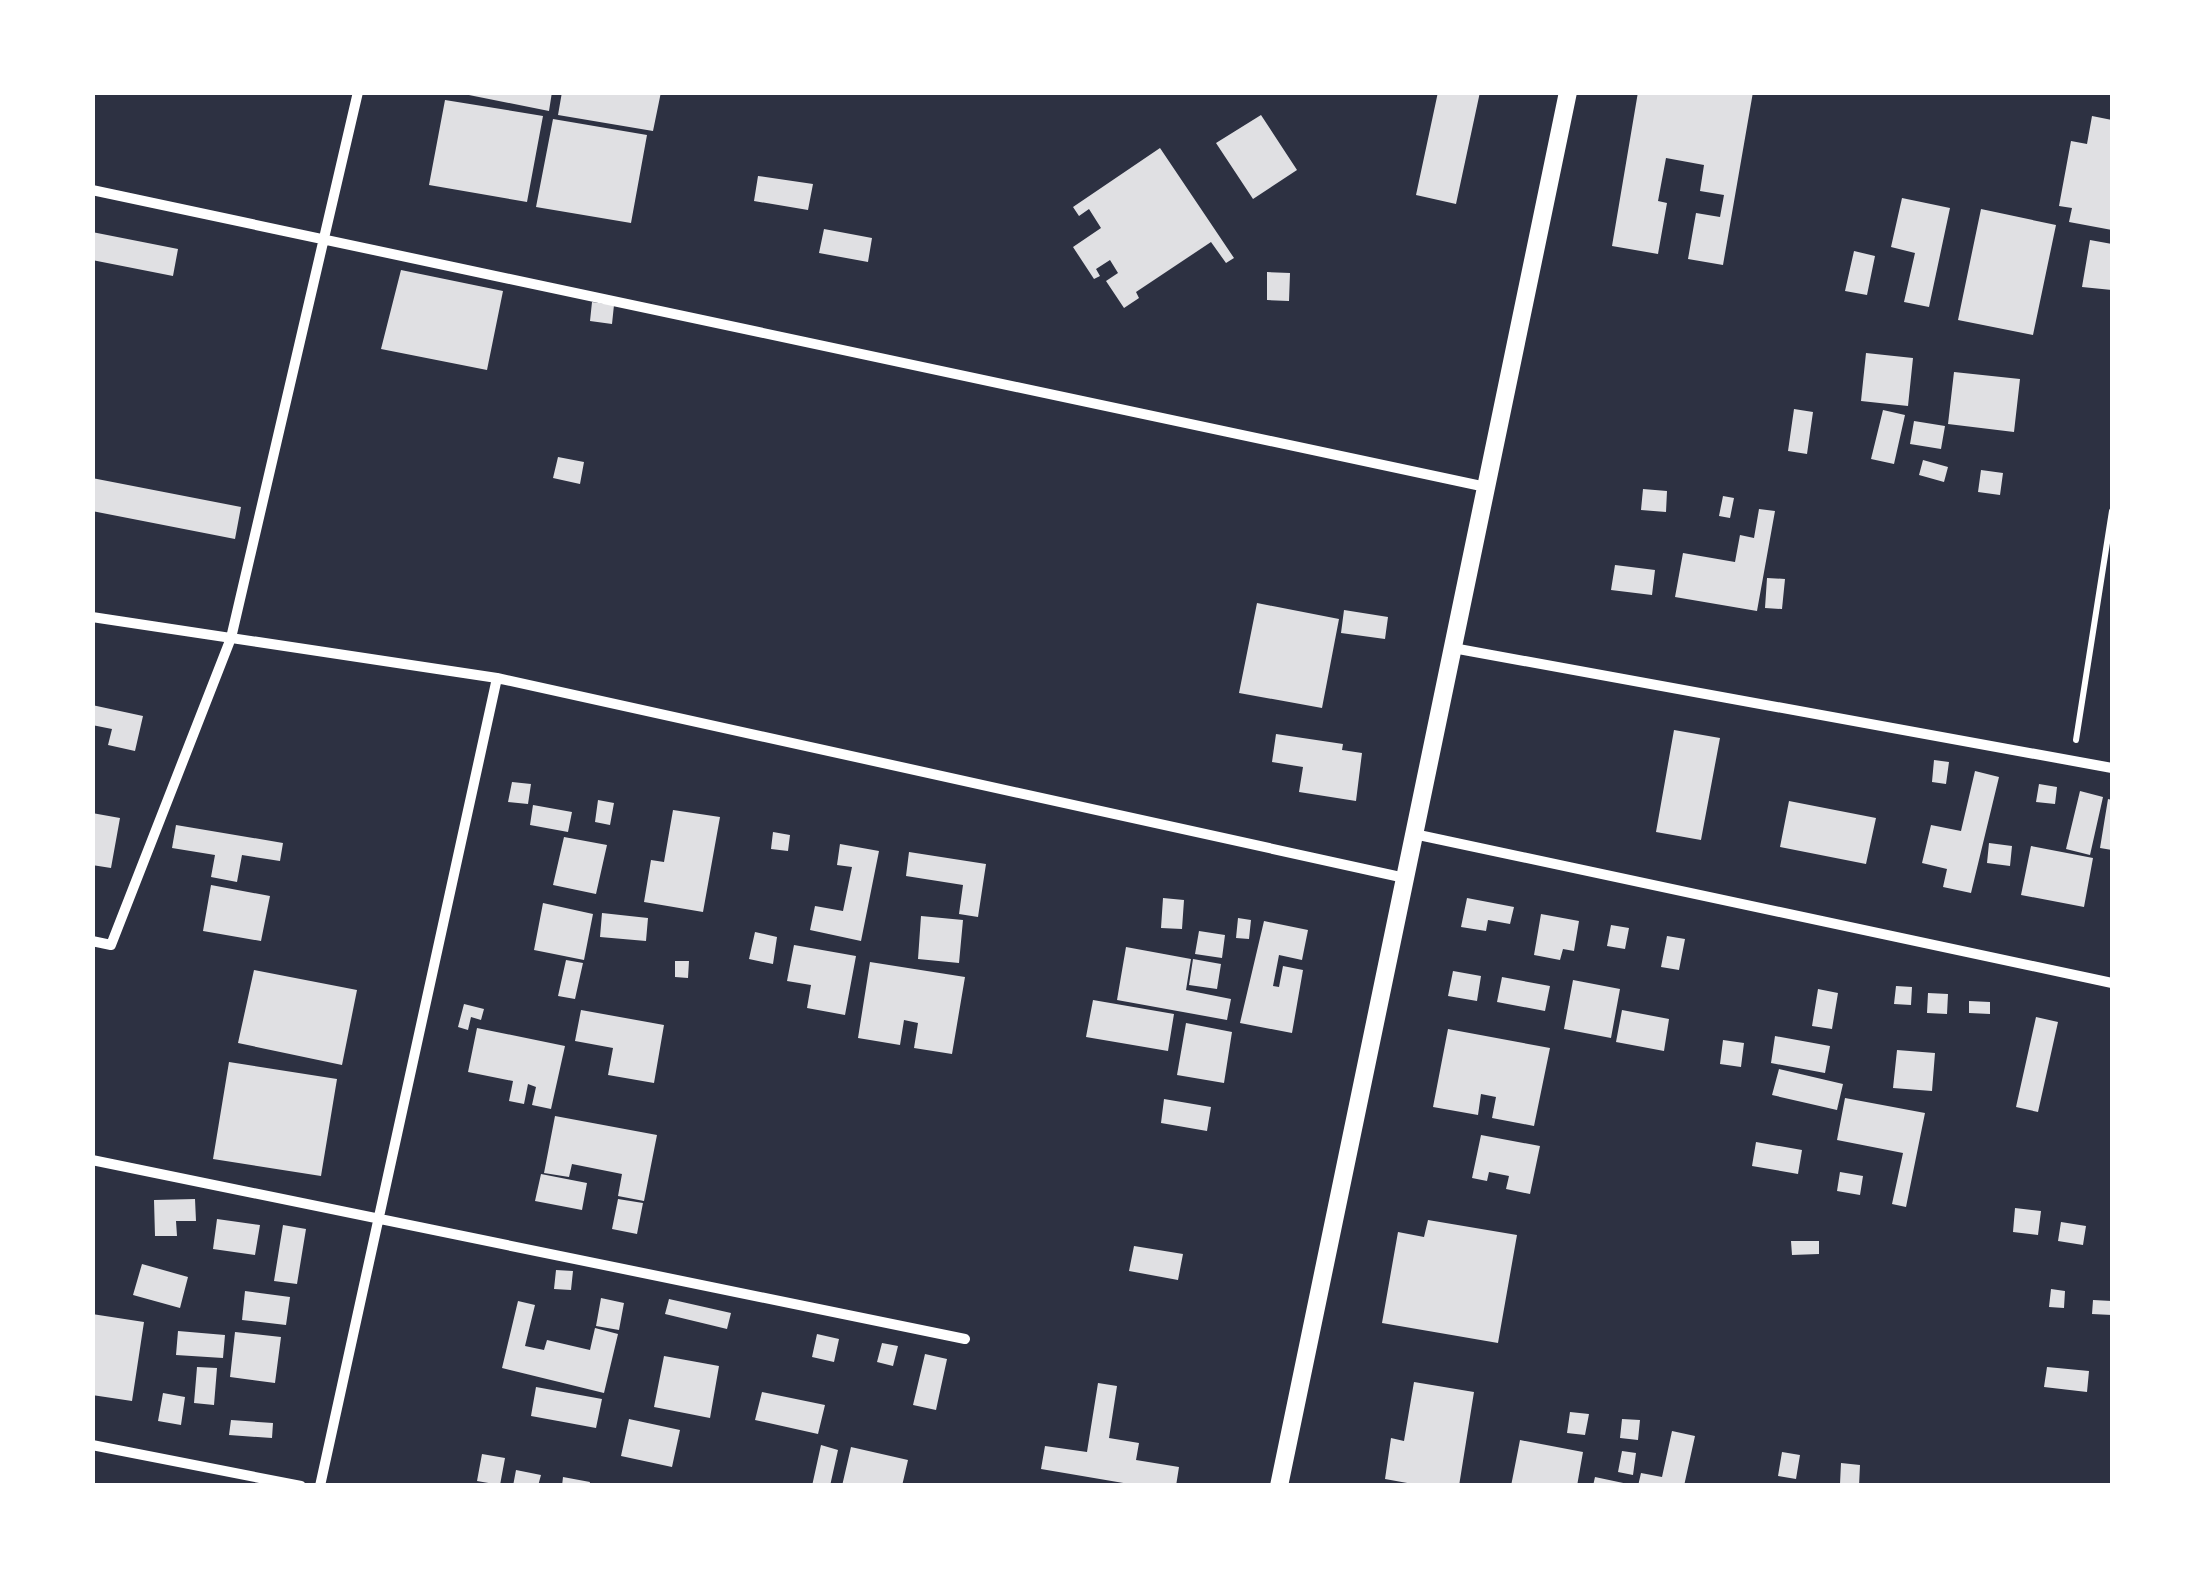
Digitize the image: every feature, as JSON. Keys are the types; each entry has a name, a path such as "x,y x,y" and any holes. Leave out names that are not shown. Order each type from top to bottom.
{"street":[{"path":"92,941 111,945 231,638 358,92"},
{"path":"1279,1486 1568,92"},
{"path":"92,190 1486,487"},
{"path":"92,617 497,678 1405,878"},
{"path":"1452,648 2112,768"},
{"path":"320,1486 497,678"},
{"path":"1414,834 2112,983"},
{"path":"92,1160 965,1339"},
{"path":"92,1445 301,1486"}],"path":[{"path":"2073,761 2112,510"}],"building":[{"path":"454,92 552,92 549,111"},
{"path":"562,92 661,92 653,131 558,115"},
{"path":"1438,92 1480,92 1456,204 1416,195"},
{"path":"1638,92 1753,92 1723,265 1688,259 1696,213 1720,217 1724,195 1700,191 1704,165 1666,158 1658,201 1667,203 1658,254 1612,246"},
{"path":"445,100 543,116 527,202 429,185"},
{"path":"1261,115 1297,170 1253,199 1216,143"},
{"path":"2092,116 2112,120 2112,230 2069,222 2072,208 2059,206 2071,141 2087,144"},
{"path":"553,119 647,135 631,223 536,207"},
{"path":"1160,148 1234,258 1226,263 1211,242 1136,292 1139,298 1124,308 1106,281 1118,273 1110,260 1096,269 1100,276 1094,279 1073,247 1101,228 1089,209 1079,216 1073,207"},
{"path":"758,176 813,184 808,210 754,201"},
{"path":"1902,198 1950,208 1929,307 1904,302 1915,253 1891,247"},
{"path":"1981,209 2056,225 2033,335 1958,320"},
{"path":"824,229 872,238 868,262 819,253"},
{"path":"92,232 178,249 173,276 92,260"},
{"path":"2090,240 2112,244 2112,290 2082,287"},
{"path":"1854,251 1875,256 1867,295 1845,291"},
{"path":"401,270 503,291 487,370 381,349"},
{"path":"1267,272 1290,273 1289,301 1267,300"},
{"path":"592,302 614,305 612,324 590,321"},
{"path":"1866,353 1913,358 1908,406 1861,401"},
{"path":"1954,372 2020,379 2014,432 1948,424"},
{"path":"1794,409 1813,412 1807,454 1788,451"},
{"path":"1883,410 1905,415 1894,464 1871,459"},
{"path":"1914,421 1945,426 1941,449 1910,444"},
{"path":"558,457 584,462 580,484 553,478"},
{"path":"1923,460 1948,467 1944,482 1919,475"},
{"path":"1981,470 2003,473 2000,495 1978,492"},
{"path":"92,478 241,507 235,539 92,511"},
{"path":"1643,489 1667,491 1666,512 1641,510"},
{"path":"1723,496 1734,498 1730,518 1719,516"},
{"path":"1759,509 1775,511 1757,611 1675,597 1683,553 1735,562 1740,535 1754,538"},
{"path":"1615,565 1655,570 1652,595 1611,590"},
{"path":"1767,578 1785,579 1782,609 1765,608"},
{"path":"1257,603 1339,619 1322,708 1239,693"},
{"path":"1344,610 1388,617 1385,639 1341,633"},
{"path":"92,705 143,716 135,751 108,745 112,729 92,725"},
{"path":"1674,730 1720,738 1701,840 1656,832"},
{"path":"1276,734 1343,744 1342,750 1362,753 1356,801 1299,792 1303,767 1272,762"},
{"path":"1934,760 1949,762 1946,784 1932,782"},
{"path":"1975,771 1999,777 1971,893 1943,887 1947,869 1922,863 1931,825 1961,831"},
{"path":"512,782 531,784 528,804 508,802"},
{"path":"2039,784 2057,787 2055,804 2036,802"},
{"path":"2080,791 2103,797 2090,855 2066,849"},
{"path":"2108,799 2112,800 2112,850 2100,848"},
{"path":"598,800 614,803 610,825 595,822"},
{"path":"1789,801 1876,818 1866,864 1780,847"},
{"path":"533,805 572,812 568,832 530,825"},
{"path":"673,810 720,817 703,912 644,902 651,860 664,862"},
{"path":"92,813 120,818 111,868 92,865"},
{"path":"176,825 283,843 280,861 242,855 237,882 211,877 215,855 172,848"},
{"path":"773,832 790,835 788,851 771,849"},
{"path":"564,837 607,845 596,894 553,885"},
{"path":"1989,843 2012,846 2010,866 1987,863"},
{"path":"840,844 879,851 861,941 810,930 815,906 843,911 852,867 837,865"},
{"path":"2031,846 2093,858 2084,907 2021,895"},
{"path":"909,852 986,864 978,917 959,914 963,885 906,876"},
{"path":"211,885 270,896 261,941 203,931"},
{"path":"1163,898 1184,900 1182,929 1161,928"},
{"path":"1467,898 1514,907 1510,924 1488,920 1486,931 1461,927"},
{"path":"543,903 593,914 584,960 534,950"},
{"path":"602,913 648,918 646,941 600,937"},
{"path":"1541,914 1579,921 1574,951 1563,949 1560,960 1534,955"},
{"path":"921,916 963,920 959,963 918,959"},
{"path":"1238,918 1251,920 1249,939 1236,938"},
{"path":"1264,921 1308,930 1302,960 1279,955 1273,986 1279,987 1283,966 1303,970 1292,1033 1240,1023"},
{"path":"1611,925 1629,928 1625,949 1607,946"},
{"path":"1199,931 1225,935 1222,958 1195,954"},
{"path":"755,932 777,937 773,964 749,959"},
{"path":"1667,936 1685,939 1679,970 1661,967"},
{"path":"794,945 856,956 845,1015 807,1008 811,985 787,981"},
{"path":"1126,947 1191,959 1186,990 1231,999 1227,1020 1117,1000"},
{"path":"1193,959 1221,964 1217,989 1189,985"},
{"path":"566,960 583,963 575,999 558,996"},
{"path":"675,961 689,961 688,978 675,977"},
{"path":"870,962 965,977 952,1054 914,1048 918,1023 904,1020 900,1045 858,1038"},
{"path":"254,970 357,990 342,1065 238,1043"},
{"path":"1453,971 1481,976 1477,1001 1448,996"},
{"path":"1502,977 1550,986 1545,1011 1497,1002"},
{"path":"1573,980 1620,989 1611,1038 1564,1029"},
{"path":"1896,986 1912,987 1911,1005 1894,1004"},
{"path":"1818,989 1838,993 1832,1029 1812,1026"},
{"path":"1928,993 1948,994 1947,1014 1927,1013"},
{"path":"1093,1000 1174,1014 1168,1051 1086,1037"},
{"path":"1969,1001 1990,1002 1990,1014 1969,1013"},
{"path":"464,1004 484,1009 481,1020 471,1017 468,1030 458,1027"},
{"path":"581,1010 664,1025 654,1083 608,1075 613,1048 575,1041"},
{"path":"1622,1010 1669,1019 1664,1051 1616,1042"},
{"path":"2036,1017 2058,1022 2038,1112 2016,1107"},
{"path":"1186,1023 1232,1032 1224,1083 1177,1075"},
{"path":"477,1028 565,1046 551,1109 532,1105 536,1087 528,1084 524,1104 509,1101 513,1081 468,1072"},
{"path":"1448,1029 1550,1048 1534,1126 1492,1118 1496,1097 1481,1094 1478,1115 1433,1107"},
{"path":"1775,1036 1830,1046 1825,1073 1771,1063"},
{"path":"1723,1040 1744,1043 1741,1067 1720,1064"},
{"path":"1897,1050 1935,1053 1932,1091 1893,1088"},
{"path":"229,1062 337,1079 321,1176 213,1159"},
{"path":"1779,1069 1843,1084 1837,1110 1772,1095"},
{"path":"1845,1098 1925,1113 1906,1207 1892,1204 1903,1153 1837,1140"},
{"path":"1164,1099 1211,1107 1207,1131 1161,1123"},
{"path":"555,1116 657,1135 644,1201 618,1196 622,1174 572,1164 569,1177 544,1173"},
{"path":"1481,1135 1540,1146 1530,1194 1506,1189 1509,1176 1489,1172 1487,1181 1472,1178"},
{"path":"1756,1142 1802,1150 1798,1174 1752,1166"},
{"path":"1840,1172 1863,1176 1860,1195 1837,1191"},
{"path":"541,1174 587,1183 582,1210 535,1201"},
{"path":"195,1199 196,1221 176,1221 177,1236 155,1236 154,1200"},
{"path":"618,1199 643,1203 637,1234 612,1229"},
{"path":"2015,1208 2041,1211 2038,1235 2013,1232"},
{"path":"217,1219 260,1225 255,1255 213,1249"},
{"path":"1428,1220 1517,1235 1498,1343 1382,1323 1398,1232 1424,1237"},
{"path":"2061,1222 2086,1226 2083,1245 2058,1241"},
{"path":"283,1225 306,1229 297,1284 274,1281"},
{"path":"1791,1241 1819,1241 1819,1254 1792,1255"},
{"path":"1134,1246 1183,1254 1178,1280 1129,1271"},
{"path":"142,1264 188,1277 180,1308 133,1295"},
{"path":"556,1270 573,1271 571,1290 554,1289"},
{"path":"2051,1289 2065,1291 2064,1308 2049,1307"},
{"path":"245,1291 290,1297 286,1325 242,1320"},
{"path":"601,1298 624,1303 619,1330 596,1326"},
{"path":"669,1299 731,1313 727,1329 665,1314"},
{"path":"2093,1300 2112,1301 2112,1315 2092,1314"},
{"path":"518,1301 535,1305 525,1346 544,1350 547,1340 590,1350 595,1328 618,1334 604,1393 502,1368"},
{"path":"92,1314 144,1322 132,1401 92,1395"},
{"path":"178,1331 225,1335 223,1358 176,1355"},
{"path":"235,1332 281,1337 275,1383 230,1377"},
{"path":"817,1334 839,1339 834,1362 812,1357"},
{"path":"882,1343 898,1346 893,1366 877,1362"},
{"path":"925,1354 947,1359 936,1410 913,1405"},
{"path":"664,1356 719,1366 710,1418 654,1407"},
{"path":"197,1367 217,1368 214,1405 194,1403"},
{"path":"2047,1367 2089,1371 2087,1392 2044,1387"},
{"path":"1414,1382 1474,1392 1459,1486 1424,1486 1385,1479 1391,1438 1404,1441"},
{"path":"1098,1383 1117,1386 1109,1438 1139,1443 1136,1460 1179,1467 1176,1486 1141,1486 1041,1469 1045,1446 1087,1452"},
{"path":"536,1387 602,1399 596,1428 531,1416"},
{"path":"762,1392 825,1405 818,1434 755,1420"},
{"path":"163,1393 185,1397 181,1425 158,1421"},
{"path":"1570,1412 1589,1414 1585,1435 1567,1433"},
{"path":"629,1419 680,1430 672,1467 621,1456"},
{"path":"1622,1419 1640,1420 1638,1440 1620,1438"},
{"path":"231,1420 273,1423 272,1438 229,1435"},
{"path":"1672,1431 1695,1436 1684,1486 1638,1486 1641,1473 1662,1477"},
{"path":"1520,1440 1583,1452 1577,1486 1511,1486"},
{"path":"821,1445 838,1450 830,1486 812,1486"},
{"path":"851,1447 908,1460 902,1486 842,1486"},
{"path":"1622,1451 1636,1453 1633,1475 1618,1472"},
{"path":"1782,1452 1800,1455 1796,1479 1778,1476"},
{"path":"482,1454 505,1458 500,1485 477,1481"},
{"path":"1841,1463 1860,1465 1859,1486 1840,1484"},
{"path":"516,1470 541,1475 538,1486 513,1486"},
{"path":"563,1477 590,1482 589,1486 562,1486"},
{"path":"1595,1477 1628,1484 1628,1486 1593,1486"}]}
